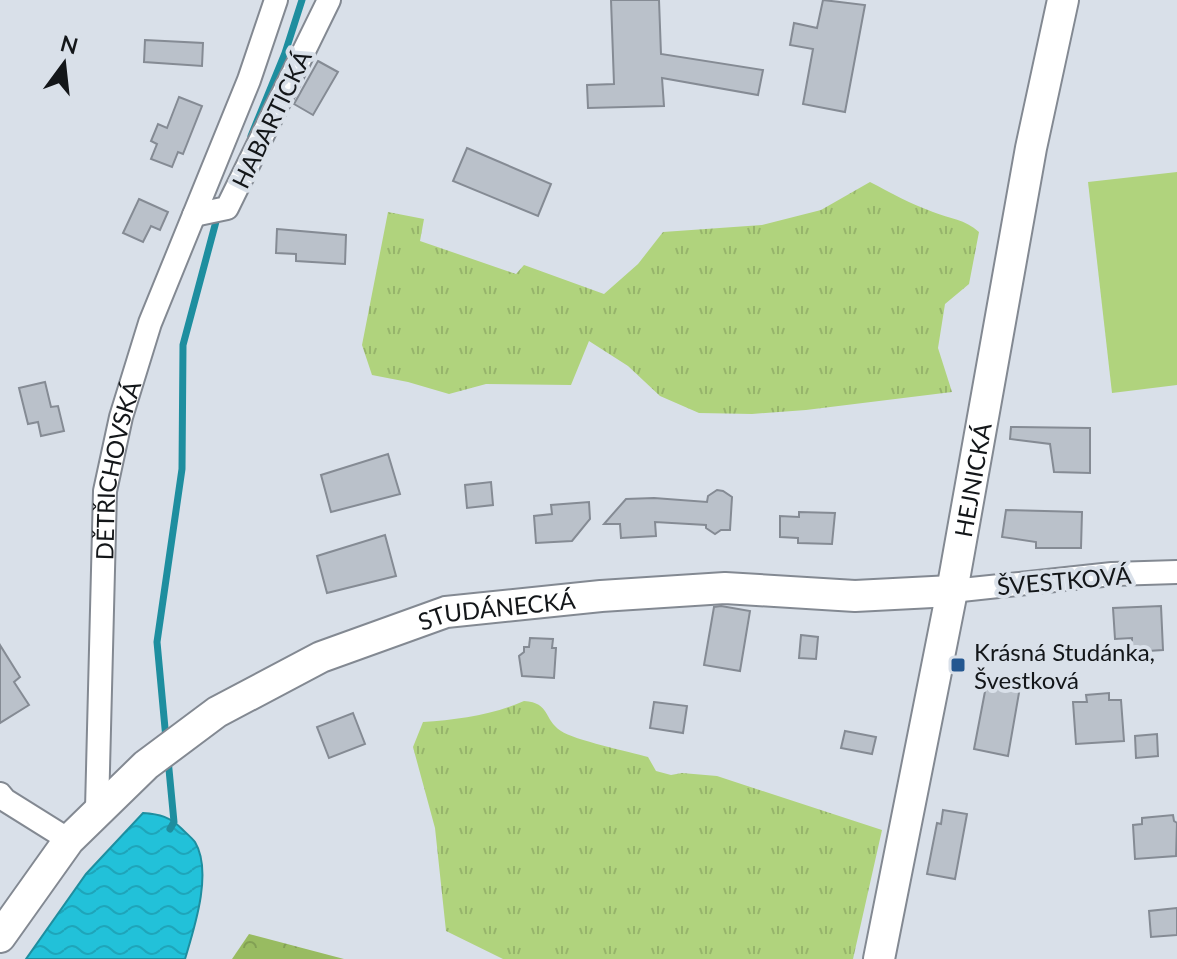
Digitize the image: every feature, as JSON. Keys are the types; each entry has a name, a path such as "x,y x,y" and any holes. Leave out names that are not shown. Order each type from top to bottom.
{"street":[{"name":"DĚTŘICHOVSKÁ","path":"97,809 105,491 121,417 150,323 249,80 276,0"},
{"name":"HABARTICKÁ","path":"194,215 227,208 329,0"},
{"name":"HEJNICKÁ","path":"879,959 952,591 1031,148 1063,0"},
{"name":"ŠVESTKOVÁ","path":"952,591 1112,574 1177,572"},
{"name":"STUDÁNECKÁ","path":"97,809 146,765 217,712 321,657 446,612 601,596 725,588 855,596 952,591"},
{"path":"0,794 69,840"},
{"path":"0,937 69,840 97,809"}],"green space":[{"path":"1177,172 1177,385 1112,393 1088,182"},
{"path":"870,182 917,205 963,222 979,232 969,284 945,304 938,348 952,392 806,410 752,414 699,413 660,396 628,366 589,341 571,385 486,384 449,394 372,375 362,345 388,212 424,219 420,241 516,274 524,265 604,294 638,264 663,232 762,225 821,210"},
{"path":"524,701 543,708 561,731 589,742 648,757 656,771 671,775 717,776 882,830 853,959 503,959 446,931 435,828 413,747 423,722 475,716"},
{"path":"249,934 344,959 232,959"}],"water":[{"path":"143,813 160,815 173,822 194,840 200,854 200,900 185,959 26,959 86,874"}],"building":[{"path":"611,0 659,0 661,54 763,70 758,95 662,78 664,106 588,108 587,85 614,84"},
{"path":"823,0 865,5 845,112 803,104 813,49 790,45 794,23 817,28"},
{"path":"145,40 203,43 202,66 144,62"},
{"path":"318,61 338,72 313,115 294,104"},
{"path":"179,97 202,106 183,154 178,152 172,167 151,159 157,144 151,141 158,124 167,128"},
{"path":"467,148 551,184 538,216 453,181"},
{"path":"139,199 168,212 160,230 151,226 143,242 123,233"},
{"path":"277,229 346,235 345,264 296,261 296,254 276,253"},
{"path":"45,382 51,407 58,406 64,431 41,436 38,422 28,424 19,388"},
{"path":"1011,427 1090,428 1090,473 1054,472 1050,444 1010,439"},
{"path":"388,454 400,494 331,512 321,475"},
{"path":"491,482 493,505 467,508 465,485"},
{"path":"717,490 732,497 730,530 715,534 706,525 655,522 656,536 621,538 620,524 604,524 626,499 707,502 708,496"},
{"path":"589,502 590,519 572,541 536,543 534,516 552,514 551,505"},
{"path":"1006,510 1082,512 1081,548 1036,548 1036,542 1002,537"},
{"path":"799,512 835,513 832,544 798,543 798,538 780,537 780,516 799,517"},
{"path":"385,535 396,576 327,593 317,556"},
{"path":"1161,606 1163,650 1132,652 1132,638 1115,639 1113,608"},
{"path":"714,607 750,611 740,671 704,665"},
{"path":"801,635 818,637 816,659 799,658"},
{"path":"530,638 553,639 552,648 556,648 554,678 522,676 519,656 524,652 524,647 529,647"},
{"path":"0,645 20,677 14,682 29,705 0,723"},
{"path":"987,681 1020,687 1008,756 974,749"},
{"path":"1109,693 1109,700 1121,700 1124,741 1076,744 1073,702 1087,702 1086,695"},
{"path":"654,702 687,706 683,733 650,728"},
{"path":"353,713 365,744 329,758 317,727"},
{"path":"845,731 876,737 872,754 841,748"},
{"path":"1157,734 1158,756 1136,758 1135,736"},
{"path":"943,810 967,814 955,879 927,874 937,823 941,824"},
{"path":"1173,815 1177,823 1176,856 1135,859 1133,825 1142,824 1142,818"},
{"path":"1177,908 1177,935 1151,937 1149,911"}],"waterway":[{"path":"251,136 285,53 302,0"},
{"path":"166,739 157,642 182,469 183,345 218,214"},
{"path":"168,759 174,822 170,829"}],"place":[{"name":"Krásná Studánka, Švestková","path":"958,665"}]}
